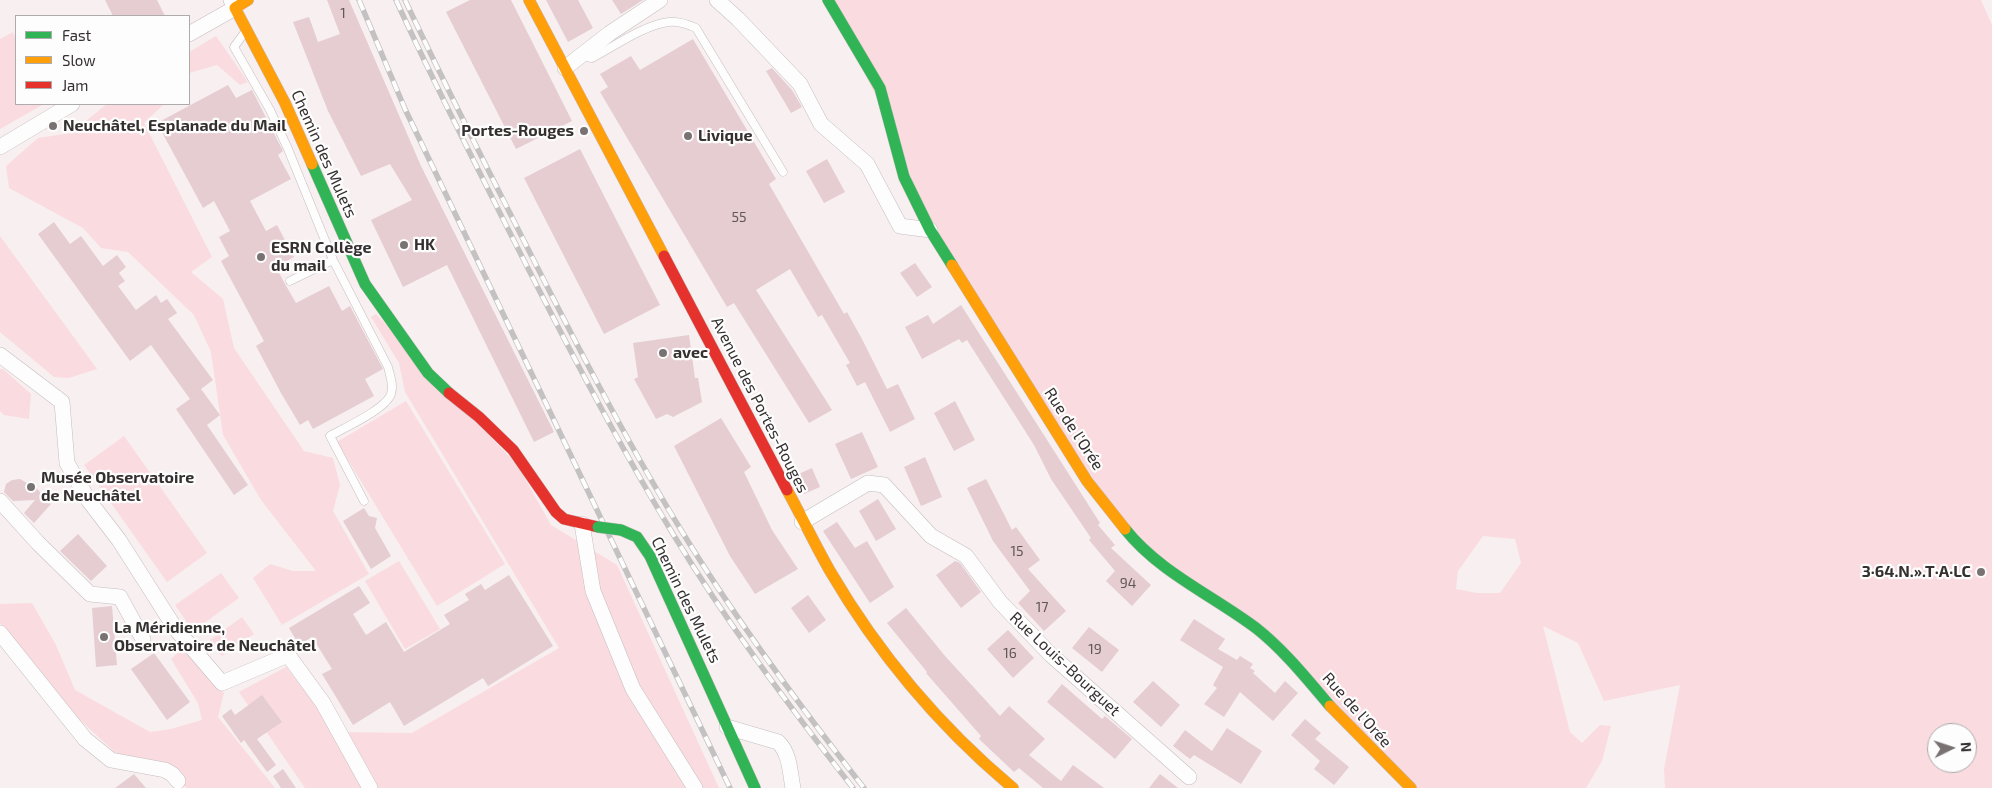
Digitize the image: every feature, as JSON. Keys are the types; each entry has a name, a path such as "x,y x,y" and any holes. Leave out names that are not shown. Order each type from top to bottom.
{"street":[{"path":"190,33 233,4 248,0"},
{"name":"Avenue des Portes-Rouges","path":"529,0 802,522 835,578 900,672 952,732 1013,788"},
{"path":"565,68 610,33 660,0"},
{"path":"717,0 738,19 800,84 821,124 867,164 900,226 930,230"},
{"name":"Rue de l'Orée","path":"828,0 880,88 893,130 904,178 930,230 1087,480 1130,535 1158,562 1257,629 1294,664 1333,710 1411,788"},
{"name":"Chemin des Mulets","path":"233,4 285,103 345,241 370,292 428,373 443,389 479,417 513,450 556,512 564,519 621,530 638,537 646,548 755,788"},
{"path":"0,147 70,105"},
{"path":"0,356 62,402 67,463 89,501 119,540 175,628 210,670 222,683 288,655 323,703 370,788"},
{"name":"Rue Louis-Bourguet","path":"802,522 868,483 884,485 932,536 966,556 1000,602 1051,655 1189,777"},
{"path":"0,501 38,543 90,594 120,597 143,639"},
{"path":"582,524 592,591 633,689 695,788"},
{"path":"0,633 85,739 111,760 164,770 172,774 178,781"},
{"path":"727,727 778,742 785,750 793,788"},
{"path":"741,757 763,739"}],"lane":[{"path":"581,56 592,58 656,25 670,22 684,23 696,28 783,172"},
{"path":"247,30 234,47 270,110 288,148 333,260 388,367 392,384 390,396 383,405 330,436 364,501"},
{"path":"290,281 333,260"}],"shaded area":[{"path":"828,0 1981,0 1992,25 1992,788 1665,788 1664,769 1680,685 1604,701 1578,643 1543,626 1570,732 1582,743 1600,725 1611,726 1602,761 1586,788 1411,788 1294,664 1130,535 930,230 893,130","holes":["1483,536 1515,539 1521,563 1500,593 1477,593 1456,589 1458,571"]},
{"path":"13,32 15,37 15,105 42,105 0,129 0,39"},
{"path":"216,36 248,82 240,85 217,65 190,73 190,51"},
{"path":"106,105 163,105 144,123 212,257 191,272 223,299 234,348 304,451 333,458 340,485 333,511 369,574 282,625 253,578 270,564 293,571 316,571 261,500 223,435 211,352 194,315 128,252 101,248 83,228 9,188 6,166 38,138 71,133"},
{"path":"0,236 97,369 69,378 54,377 0,332"},
{"path":"376,314 518,466 551,525 617,565 719,788 305,788 239,692 286,667 336,732 412,733 559,648 405,392 399,363 371,317"},
{"path":"0,369 3,369 31,394 29,419 4,415 0,411"},
{"path":"406,401 505,564 437,606 337,442"},
{"path":"124,436 207,553 167,582 84,465"},
{"path":"399,561 440,629 405,649 365,581"},
{"path":"221,573 239,598 193,631 175,605"},
{"path":"32,603 56,645 75,690 150,732 171,729 202,720 198,703 171,659 184,647 224,693 218,717 275,788 186,788 172,769 120,757 68,709 0,623 0,604"},
{"path":"242,617 254,634 222,656 210,640"}],"building":[{"path":"105,0 157,0 164,15 112,15"},
{"path":"327,0 349,0 421,166 554,432 534,442 447,265 403,287 371,220 412,200 390,164 361,176 328,111 293,22 309,17 318,42 340,34"},
{"path":"470,0 511,0 572,121 516,149 446,12"},
{"path":"546,0 578,0 593,28 568,42"},
{"path":"612,0 643,0 621,14"},
{"name":"Livique","path":"693,39 776,179 769,184 844,314 847,312 887,389 898,384 915,419 890,432 865,382 857,386 846,365 850,363 822,315 818,317 790,269 756,290 832,410 809,423 734,303 727,307 600,92 608,87 600,74 631,56 640,70"},
{"path":"772,68 792,90 802,107 791,113 766,71"},
{"name":"ESRN Collège du mail","path":"228,85 236,98 252,90 283,151 278,155 291,179 250,201 266,231 277,225 294,257 276,267 285,284 296,303 329,286 342,311 350,306 383,369 365,379 374,396 313,429 308,420 300,425 256,346 264,341 221,261 229,256 219,237 230,231 214,201 203,208 157,123"},
{"path":"580,149 660,305 604,334 524,178"},
{"path":"827,159 845,192 824,203 806,171"},
{"path":"54,222 70,244 81,236 103,266 117,255 126,267 119,273 125,281 118,286 136,310 156,295 161,303 167,299 177,313 168,319 213,380 201,389 220,415 207,425 248,485 234,495 176,409 190,399 151,345 130,361 38,234"},
{"path":"915,263 932,287 917,297 900,273"},
{"path":"961,305 1100,523 1098,525 1115,545 1111,548 1151,585 1132,606 1106,581 1115,571 1089,540 1091,538 1051,479 1034,445 967,340 962,343 959,339 922,359 905,327 928,315 933,324"},
{"path":"689,335 695,378 698,378 702,402 673,417 667,414 656,419 634,379 638,377 633,343"},
{"path":"955,401 975,440 954,451 934,413"},
{"path":"721,418 751,467 744,472 772,530 798,569 755,594 730,556 674,446"},
{"path":"862,432 878,467 851,479 835,444"},
{"path":"925,457 942,497 921,506 904,467"},
{"path":"812,468 820,487 804,494 794,476"},
{"path":"20,479 27,483 30,481 51,504 34,523 24,513 35,500 13,501 4,492 6,484 12,480"},
{"path":"986,479 1012,530 1016,527 1040,560 1028,569 1066,611 1044,631 1018,603 1030,591 993,541 967,488"},
{"path":"878,499 896,529 876,541 859,511"},
{"path":"364,508 369,516 377,518 375,528 391,556 371,569 343,521"},
{"path":"837,522 855,548 867,541 894,587 870,603 823,531"},
{"path":"78,534 107,566 91,581 60,551"},
{"path":"955,561 960,563 981,592 961,608 936,575"},
{"path":"509,575 553,646 488,686 483,678 404,726 390,702 353,725 322,674 332,669 312,637 299,645 289,628 359,586 370,603 353,614 366,635 386,622 404,652 450,624 444,615 469,600 465,594 481,584 485,590"},
{"path":"808,595 826,620 809,633 791,608"},
{"name":"La Méridienne, Observatoire de Neuchâtel","path":"112,606 117,665 96,667 92,608"},
{"path":"906,608 945,656 1000,716 1009,706 1045,739 1029,755 1061,781 1073,765 1104,788 1043,788 1019,768 1014,772 979,739 981,736 926,673 887,623"},
{"path":"1194,619 1225,639 1218,649 1237,660 1240,656 1253,664 1250,668 1255,671 1253,673 1275,693 1285,681 1298,693 1273,721 1240,692 1224,717 1204,704 1217,688 1213,685 1223,667 1180,640"},
{"path":"1089,627 1119,650 1102,672 1072,648"},
{"path":"1008,630 1034,658 1013,678 987,649"},
{"path":"154,653 190,702 167,720 131,669"},
{"path":"1153,681 1180,705 1161,727 1133,702"},
{"path":"1062,684 1102,719 1105,716 1132,739 1115,759 1047,702"},
{"path":"262,695 282,722 257,739 276,765 267,772 244,740 241,743 222,716 231,709 235,715"},
{"path":"1305,719 1321,733 1315,739 1349,767 1334,785 1314,769 1320,761 1291,735"},
{"path":"1227,728 1262,751 1241,784 1194,755 1190,759 1173,746 1185,730 1212,751"},
{"path":"283,769 296,788 281,788 273,776"},
{"path":"134,774 146,788 115,788"},
{"path":"1160,774 1178,788 1149,788"}],"railway":[{"path":"359,0 405,109 730,788"},
{"path":"396,0 449,112 545,302 650,496 737,632 853,788"},
{"path":"405,0 463,120 561,313 599,386 660,494 702,564 746,629 792,694 864,788"}],"traffic: fast":[{"path":"828,0 880,88 904,177 930,230 952,265"},
{"path":"312,164 365,284 428,373 449,393"},
{"path":"598,527 621,530"},
{"path":"1125,529 1170,571 1256,628 1295,665 1330,706"},
{"path":"621,530 637,537 650,556 755,788"}],"traffic: slow":[{"path":"248,0 235,8 285,103 312,164"},
{"path":"529,0 664,256"},
{"path":"952,265 1087,481 1125,529"},
{"path":"787,490 830,571 890,660 960,740 1013,788"},
{"path":"1330,706 1411,788"}],"traffic: jam":[{"path":"664,256 787,490"},
{"path":"449,393 479,417 513,450 556,512 564,519 598,527"}],"place":[{"name":"Neuchâtel, Esplanade du Mail","path":"53,126"},
{"name":"Portes-Rouges","path":"584,131"},
{"name":"Livique","path":"688,136"},
{"name":"HK","path":"404,245"},
{"name":"ESRN Collège du mail","path":"261,257"},
{"name":"avec","path":"663,353"},
{"name":"Musée Observatoire de Neuchâtel","path":"31,487"},
{"name":"3·64.N.».T·A·LC","path":"1981,572"},
{"name":"La Méridienne, Observatoire de Neuchâtel","path":"104,637"}]}
